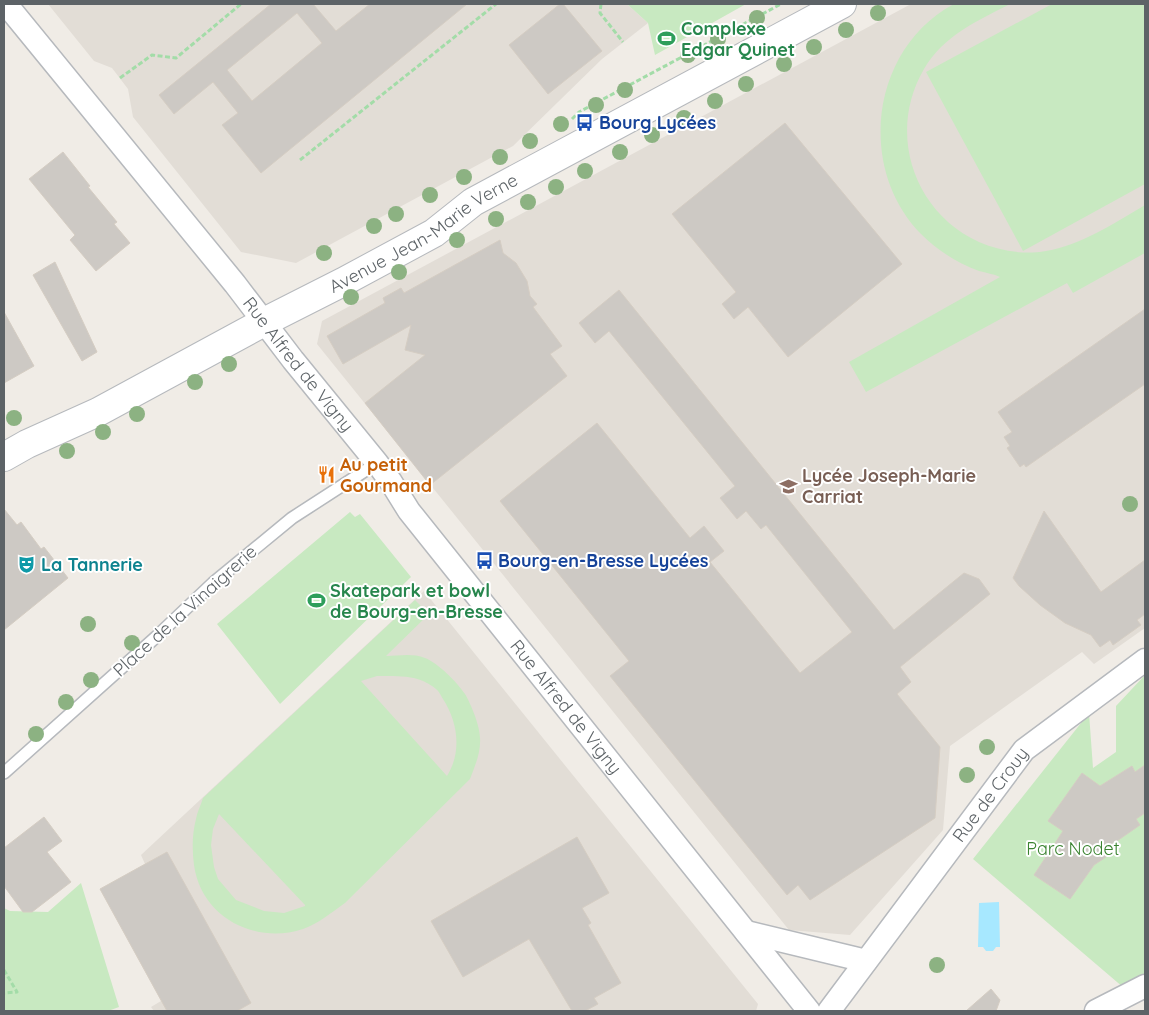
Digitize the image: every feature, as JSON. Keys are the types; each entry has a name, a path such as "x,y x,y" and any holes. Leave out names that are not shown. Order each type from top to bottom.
{"street":[{"name":"Rue Alfred de Vigny","path":"5,4 235,284 391,482 409,511 809,1011"},
{"name":"Avenue Jean-Marie Verne","path":"4,457 98,412 264,322 434,234 473,202 842,4"},
{"name":"Rue de Crouy","path":"829,1011 1024,750 1145,660"},
{"path":"746,932 866,961"},
{"path":"1096,1011 1145,986"}],"lane":[{"name":"Place de la Vinaigrerie","path":"4,773 156,637 213,583 292,518 377,464"}],"path":[{"path":"120,78 152,54 176,58 242,4"},
{"path":"300,160 496,4"},
{"path":"601,4 600,13 623,42"},
{"path":"4,970 17,992 4,993"}],"shaded area":[{"path":"48,4 627,4 648,23 602,59 513,146 296,263 241,252 133,117 128,89 112,68 94,61"},
{"name":"Lycée Joseph-Marie Carriat","path":"911,4 1145,4 1145,628 1094,664 1082,652 950,746 943,830 850,935 789,930 317,344 322,321"},
{"path":"424,591 758,1004 756,1011 154,1011 151,1007 161,1001 100,889 145,864 141,855"}],"green space":[{"name":"Complexe Edgar Quinet","path":"627,4 746,4 655,55 648,23"},
{"path":"954,4 1010,4 962,30 941,47 924,69 913,93 908,118 908,144 913,168 923,191 937,211 956,229 979,242 1003,250 1029,253 1059,248 1085,239 1145,205 1145,253 1073,293 1067,283 866,392 849,362 1000,277 971,268 955,260 921,234 900,207 887,176 881,144 882,111 890,79 905,49 926,24"},
{"path":"1052,4 1145,4 1145,184 1023,251 926,72"},
{"name":"Skatepark et bowl de Bourg-en-Bresse","path":"350,512 355,517 360,514 411,577 280,704 217,624"},
{"path":"415,600 429,614 386,656 420,656 441,668 457,684 465,694 475,715 480,733 480,748 477,759 470,779 345,903 314,924 303,929 285,933 267,933 249,929 233,922 219,912 207,899 199,883 194,865 194,830 203,798","holes":["377,676 400,676 418,679 439,692 452,717 456,737 455,757 447,776 361,681","219,814 305,905 305,906 284,913 264,911 236,900 218,879 214,867 211,845 213,829"]},
{"name":"Parc Nodet","path":"1145,675 1145,976 1124,988 973,859 1089,713 1093,768 1116,752 1116,706"},
{"path":"81,883 119,1007 108,1011 4,1011 4,908 10,911 48,912"}],"water":[{"path":"999,902 1000,947 996,947 993,951 986,951 983,947 978,947 979,903"}],"building":[{"path":"271,4 313,4 336,31 370,4 467,4 261,173 222,125 238,113 213,82 174,114 159,95","holes":["297,13 322,43 252,101 227,70"]},
{"path":"560,4 563,4 602,51 548,94 509,45"},
{"path":"785,123 902,264 788,357 748,307 734,319 722,304 736,292 672,214"},
{"path":"63,152 90,186 88,187 117,222 114,224 130,243 96,271 70,240 75,235 29,179"},
{"path":"500,240 503,253 516,263 527,281 530,296 537,304 533,307 562,346 550,354 567,376 430,485 365,403 425,355 405,350 411,325 343,364 327,336 385,303 383,298 401,288 404,293"},
{"path":"55,262 97,352 82,361 33,275"},
{"path":"619,290 894,630 964,573 979,579 990,594 900,667 911,682 897,694 940,747 935,818 810,900 798,885 787,895 610,676 629,661 500,501 597,423 690,538 704,526 724,551 710,562 800,673 852,632 766,525 761,529 746,511 737,519 720,498 735,486 609,331 595,343 579,323"},
{"path":"1145,309 1145,384 1026,467 1024,464 1020,467 1007,448 1010,446 1004,437 1012,432 998,412"},
{"path":"4,312 34,366 4,383"},
{"name":"La Tannerie","path":"4,509 17,525 21,522 41,549 44,547 68,578 4,630"},
{"path":"1044,511 1101,592 1145,560 1145,614 1137,620 1141,625 1113,645 1110,640 1100,647 1091,635 1065,623 1040,605 1013,578"},
{"path":"1145,765 1145,813 1136,819 1140,825 1114,843 1118,849 1094,865 1070,899 1034,875 1063,831 1048,821 1082,773 1100,786 1132,766 1135,772"},
{"path":"44,817 62,841 47,852 71,882 32,912 23,912 4,886 4,848"},
{"path":"577,837 609,893 582,908 591,923 588,925 621,983 594,998 598,1004 585,1011 572,1011 529,939 463,977 431,921"},
{"path":"167,852 251,1003 237,1011 167,1011 100,889"},
{"path":"991,989 1000,1000 996,1011 966,1011"}],"place":[{"name":"Complexe Edgar Quinet","path":"667,39"},
{"name":"Bourg Lycées","path":"585,123"},
{"name":"Au petit Gourmand","path":"326,475"},
{"name":"Lycée Joseph-Marie Carriat","path":"788,486"},
{"name":"Bourg-en-Bresse Lycées","path":"484,561"},
{"name":"La Tannerie","path":"27,565"},
{"name":"Skatepark et bowl de Bourg-en-Bresse","path":"316,601"}]}
